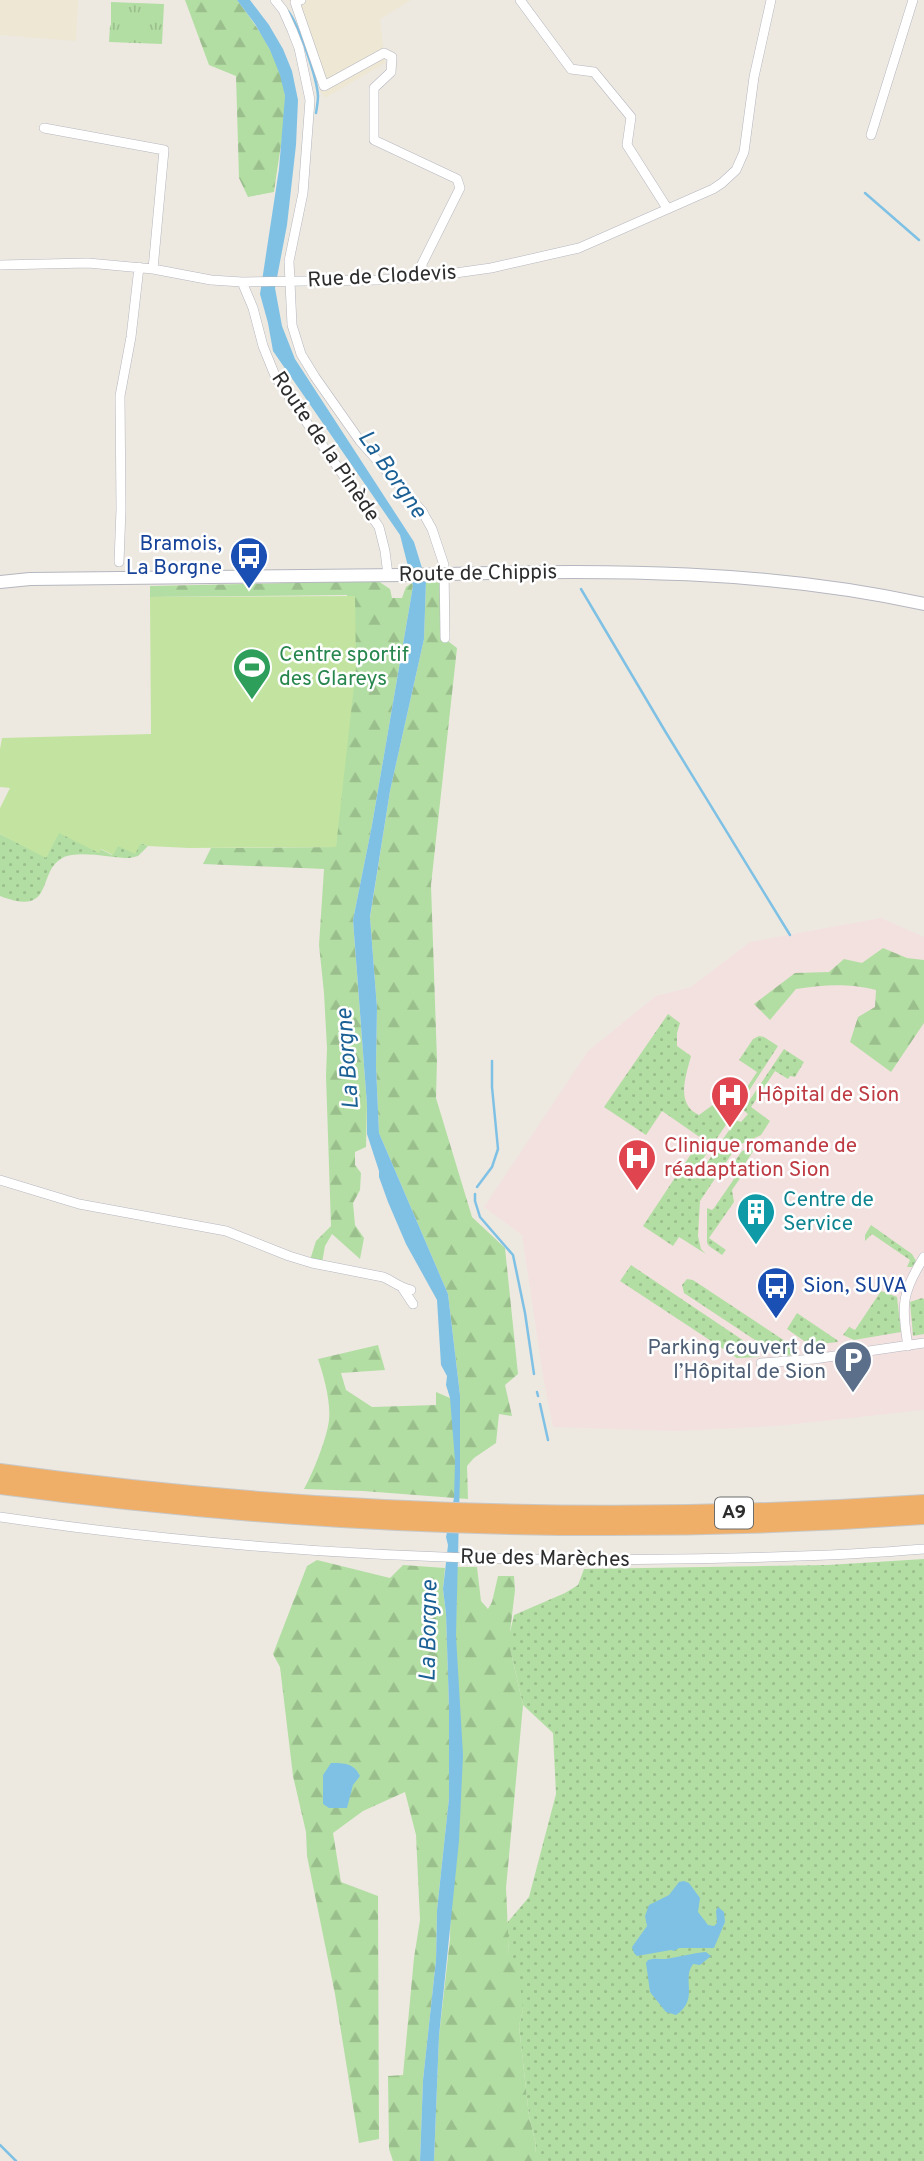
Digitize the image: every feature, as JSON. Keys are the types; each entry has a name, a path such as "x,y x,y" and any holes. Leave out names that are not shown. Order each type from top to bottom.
{"highway":[{"name":"A9","path":"0,1472 366,1515"},
{"name":"A9","path":"0,1486 175,1507 722,1527 924,1516"},
{"name":"A9","path":"543,1521 863,1507 924,1500"}],"street":[{"path":"275,0 283,10 299,48 310,100 303,193 289,261 292,325 301,354 360,441 422,511 432,529 444,565 445,638"},
{"path":"301,0 295,2 324,86 384,52 392,57 391,72 374,88 374,140 457,179 460,188 422,264 423,277"},
{"path":"520,0 571,69 594,72 631,117 627,145 667,208"},
{"name":"Rue de Clodevis","path":"0,265 61,262 139,267 211,280 242,282 378,280 491,268 579,248 722,183 740,163 748,135 754,77 772,0"},
{"path":"871,135 913,0"},
{"path":"44,128 164,150 153,269"},
{"path":"119,562 120,396 131,337 139,267"},
{"name":"Route de la Pinède","path":"242,282 276,378 379,527 388,575"},
{"name":"Route de Chippis","path":"0,582 30,579 650,572 723,575 839,587 924,604"},
{"name":"Route de Chippis","path":"0,576 30,579"},
{"path":"0,1180 79,1204 226,1231 289,1256 383,1277 407,1289 413,1304"},
{"path":"908,1346 904,1316 905,1295 908,1282 924,1256"},
{"path":"761,1363 814,1359 924,1343"},
{"name":"Rue des Marèches","path":"0,1517 201,1542 365,1555 512,1560 759,1558 924,1549"}],"shaded area":[{"path":"0,0 78,0 76,41 0,35"},
{"path":"288,0 411,0 380,19 385,63 325,98 320,91 319,78 293,7"},
{"name":"Hôpital de Sion","path":"881,918 924,937 924,1410 777,1426 676,1431 553,1427 522,1235 484,1207 588,1051 656,996 691,987 750,942"}],"green space":[{"path":"185,0 237,0 261,33 275,59 284,85 285,98 274,192 248,197 239,178 236,76 209,65"},
{"path":"111,2 164,4 162,44 109,42"},
{"path":"378,581 390,589 392,598 402,598 406,587 412,583 413,586 353,920 367,1105 366,1147 355,1152 355,1165 361,1173 360,1190 353,1203 355,1225 364,1238 360,1259 332,1234 325,1246 322,1263 310,1260 316,1241 331,1226 327,1048 319,945 324,869 203,864 211,848 336,847 347,595 150,597 150,586"},
{"path":"426,581 442,583 441,636 457,648 431,885 436,1098 472,1217 505,1248 518,1374 505,1385 512,1416 499,1414 496,1443 467,1466 468,1499 304,1489 326,1436 329,1420 329,1406 318,1359 378,1345 385,1370 341,1373 346,1390 372,1407 436,1405 436,1392 450,1398 460,1395 448,1294 379,1133 376,1066 377,1008 370,918 390,791 424,639"},
{"name":"Centre sportif des Glareys","path":"355,596 356,668 336,847 189,848 148,846 141,843 135,854 118,846 113,855 101,849 99,853 59,833 46,858 0,834 0,808 10,788 0,787 2,738 151,734 150,597"},
{"path":"59,832 98,852 100,849 112,855 118,845 141,843 148,846 138,856 130,858 87,854 64,857 55,864 38,897 30,901 18,901 0,896 0,834 46,857"},
{"path":"883,948 907,958 924,960 924,1023 891,1072 850,1042 858,1017 875,1007 876,990 836,985 796,989 770,1020 754,1004 795,973 829,972 844,959 862,963"},
{"path":"668,1014 680,1023 677,1046 691,1056 684,1089 687,1104 699,1115 714,1104 732,1116 694,1172 684,1165 701,1138 662,1111 646,1135 604,1107"},
{"path":"759,1036 778,1046 741,1103 738,1101 757,1072 739,1060 753,1039"},
{"path":"784,1049 804,1062 795,1077 790,1076 788,1079 775,1071 751,1107 770,1121 761,1135 737,1146 700,1201 698,1236 701,1249 706,1254 679,1237 673,1246 643,1226 680,1170 696,1179 736,1120 741,1122 748,1114 743,1110"},
{"path":"751,1148 754,1150 744,1165 740,1162 732,1171 741,1177 732,1190 734,1202 709,1238 726,1250 722,1255 707,1243 707,1208 714,1208 734,1179 726,1174 742,1151"},
{"path":"871,1225 912,1254 916,1261 912,1267 907,1267 910,1260 872,1234 865,1241 865,1235"},
{"path":"631,1265 759,1351 759,1357 737,1358 620,1281"},
{"path":"687,1279 693,1280 797,1349 796,1354 776,1354 684,1293 682,1285"},
{"path":"881,1291 897,1297 901,1332 854,1340 843,1335 849,1327 855,1330"},
{"path":"922,1298 924,1334 913,1336 910,1302"},
{"path":"797,1313 838,1342 810,1345 787,1329"},
{"path":"924,1559 924,2161 545,2161 535,2153 536,2145 529,2116 519,2026 523,2010 509,1954 507,1923 529,1897 556,1794 553,1733 523,1705 510,1648 514,1615 578,1585 584,1569 828,1565"},
{"path":"317,1560 390,1578 403,1565 445,1568 443,1589 449,1708 449,1798 423,2080 420,2161 393,2161 389,2149 388,2076 403,2075 420,1920 416,1835 405,1792 363,1811 333,1833 341,1882 378,1896 379,2139 359,2143 335,1994 307,1856 306,1832 293,1776 280,1667 273,1654 307,1566"},
{"path":"457,1567 477,1567 481,1601 488,1609 498,1576 514,1576 510,1648 523,1705 506,1888 509,1954 518,1966 523,2010 519,2026 535,2152 542,2155 545,2161 434,2161 439,2036 450,1939"}],"water":[{"path":"237,0 250,0 269,25 292,71 298,100 287,225 275,288 282,326 295,359 414,542 426,581 424,639 390,791 370,917 377,1008 379,1133 448,1294 460,1395 456,1636 463,1755 459,1841 439,2036 434,2161 420,2161 423,2080 449,1798 449,1708 443,1589 448,1545 446,1537 454,1498 455,1461 447,1376 441,1365 437,1300 406,1244 388,1202 367,1134 353,920 413,586 400,535 273,351 260,294 279,169 285,96 270,50"},
{"path":"331,1763 352,1766 360,1776 353,1785 347,1808 329,1808 323,1804 323,1775"},
{"path":"679,1882 689,1883 700,1898 698,1912 708,1925 714,1926 717,1923 718,1907 724,1912 725,1922 714,1948 679,1948 637,1956 632,1947 647,1926 645,1916 649,1905 669,1895"},
{"path":"706,1952 711,1956 700,1965 693,1964 690,1970 689,1996 683,2009 676,2015 666,2012 650,1992 646,1963 648,1960"}],"waterway":[{"path":"288,11 302,39 314,77 318,96 316,113"},
{"path":"865,193 919,240"},
{"path":"581,589 790,935"},
{"path":"477,1187 492,1167 498,1149 492,1061"},
{"path":"475,1194 480,1217 513,1255 534,1374"},
{"path":"537,1392 538,1396"},
{"path":"540,1404 548,1440"},
{"path":"0,2145 16,2161"}],"place":[{"name":"Bramois, La Borgne","path":"249,590"},
{"name":"Centre sportif des Glareys","path":"252,701"},
{"name":"Hôpital de Sion","path":"730,1129"},
{"name":"Clinique romande de réadaptation Sion","path":"637,1192"},
{"name":"Centre de Service","path":"756,1246"},
{"name":"Sion, SUVA","path":"776,1320"},
{"name":"Parking couvert de l’Hôpital de Sion","path":"853,1394"}],"water label":[{"name":"La Borgne","path":"391,475"},
{"name":"La Borgne","path":"349,1059"},
{"name":"La Borgne","path":"430,1631"}]}
